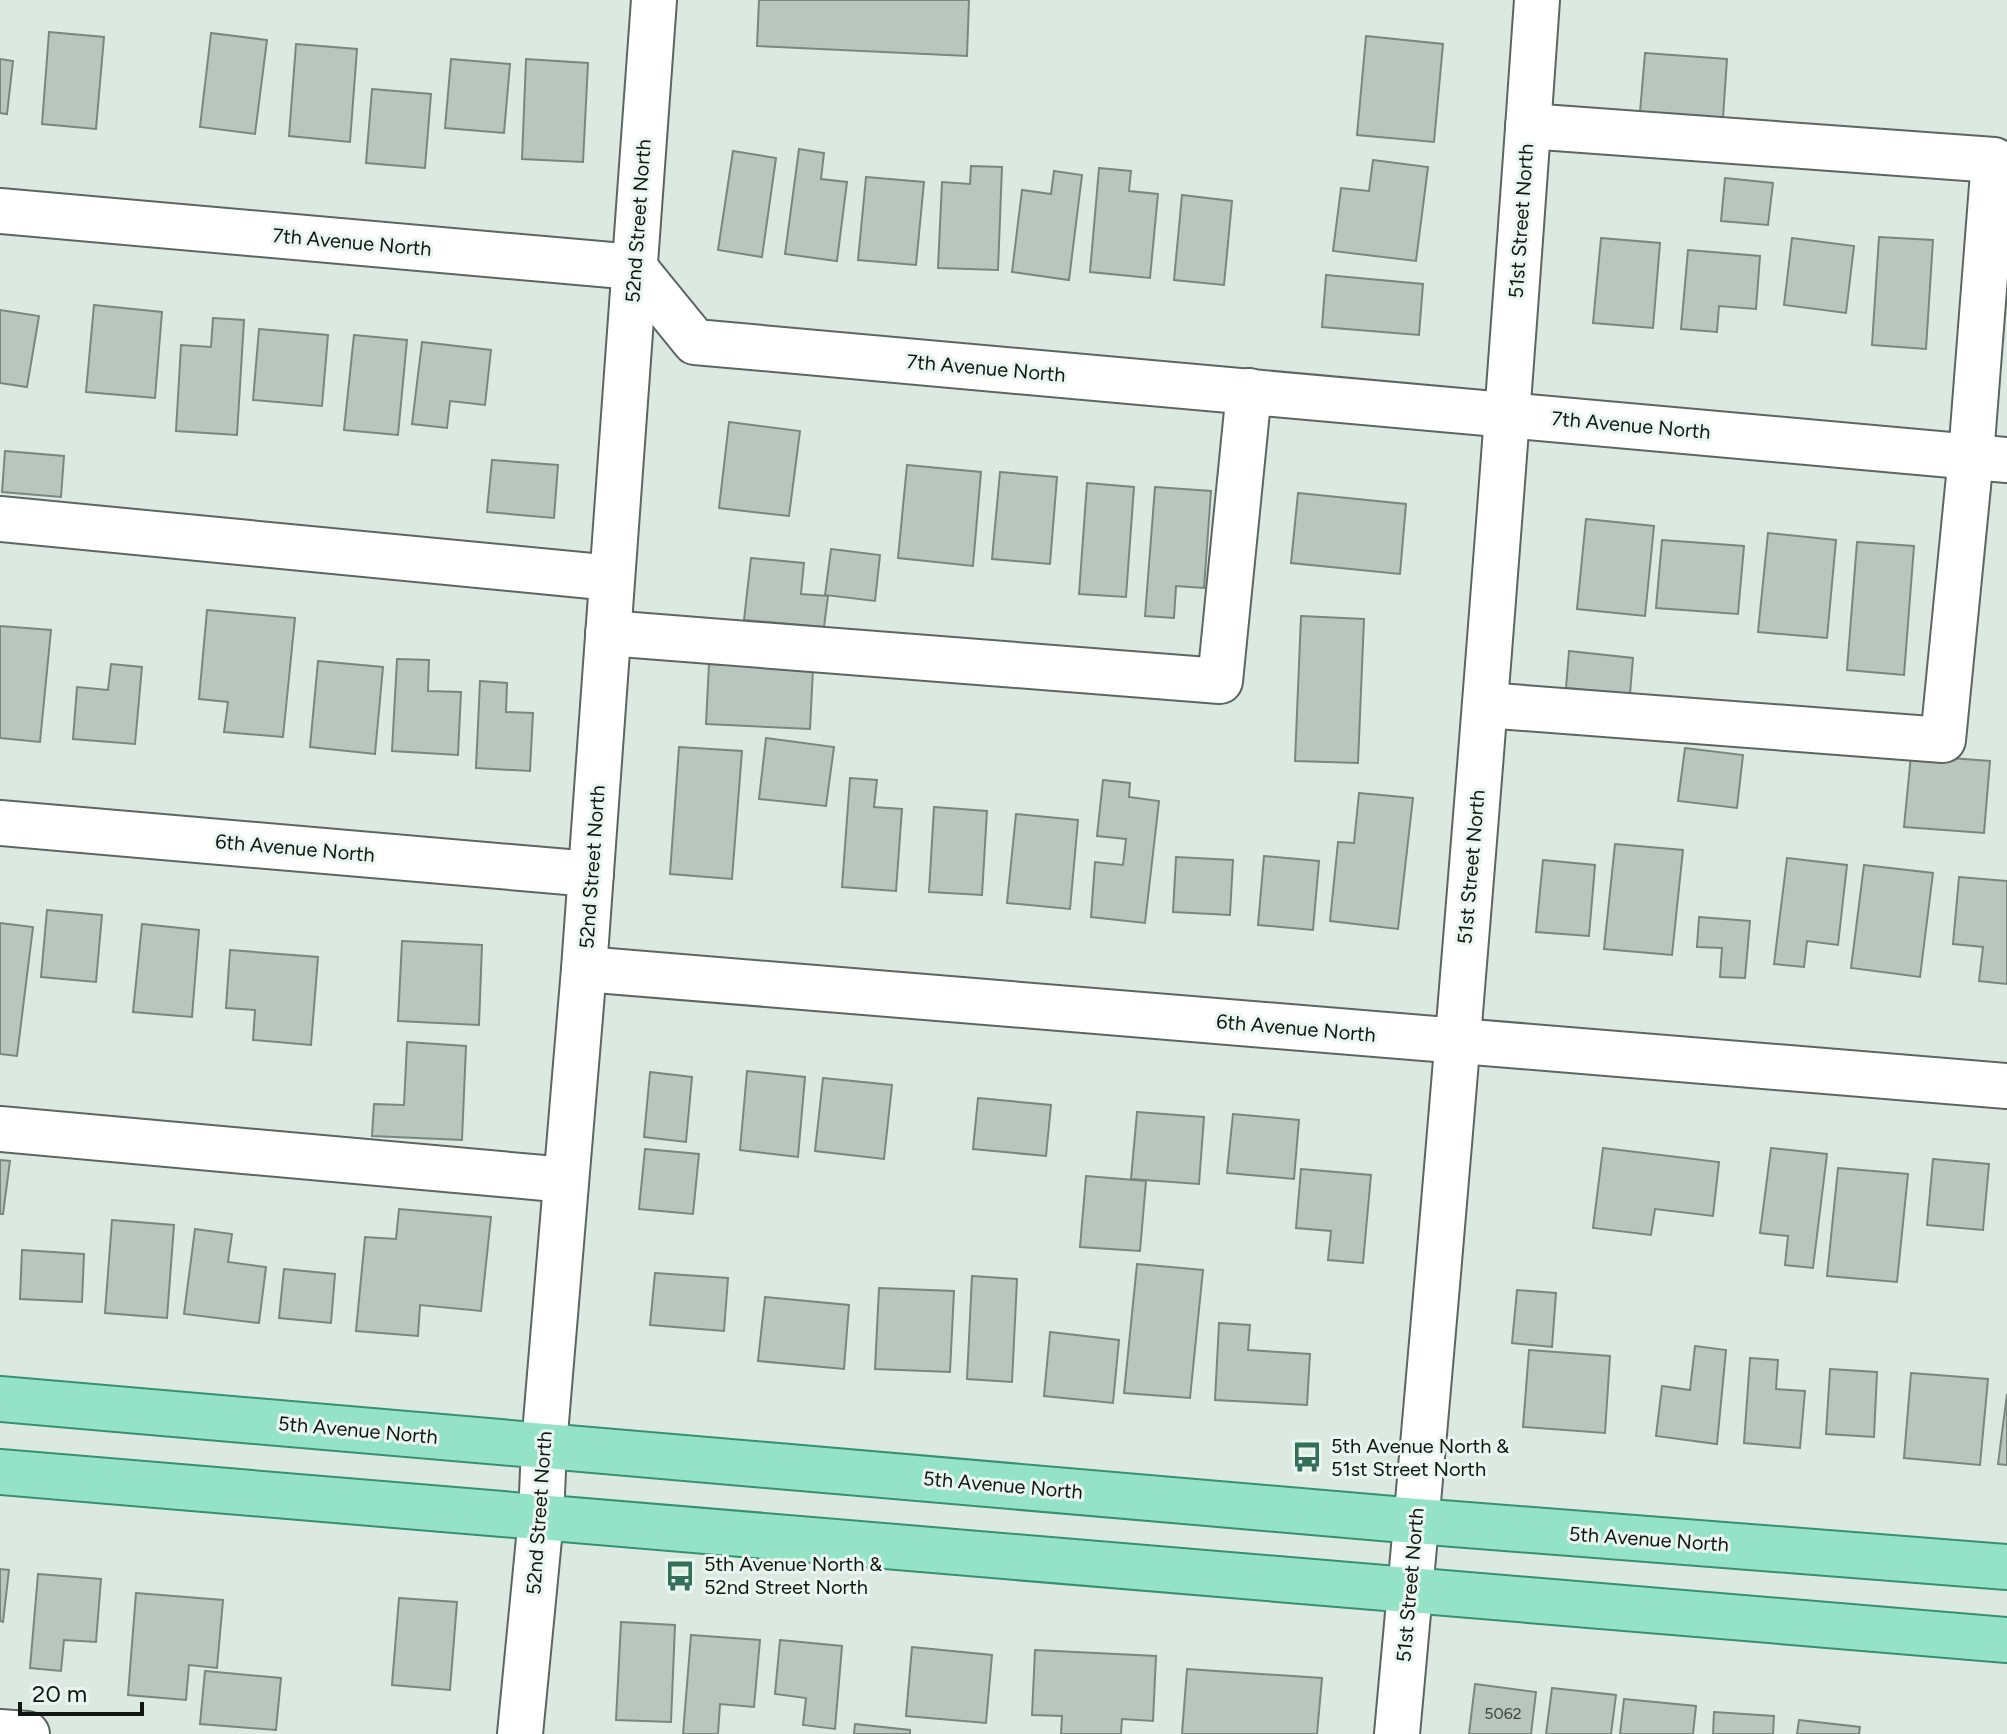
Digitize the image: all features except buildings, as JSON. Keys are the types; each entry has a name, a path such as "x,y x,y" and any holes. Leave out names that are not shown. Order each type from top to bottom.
{"main road":[{"name":"5th Avenue North","path":"0,1399 1416,1521 2007,1567"},
{"path":"0,1472 2007,1640"}],"street":[{"name":"52nd Street North","path":"520,1734 541,1518 544,1446 584,969 654,0"},
{"name":"51st Street North","path":"1397,1734 1485,705 1537,0"},
{"path":"1485,705 1943,740 1989,458 1994,160 1528,126"},
{"name":"7th Avenue North","path":"0,211 634,267 695,342 1989,458"},
{"path":"608,633 1220,681 1249,391"},
{"path":"0,519 612,578"},
{"name":"6th Avenue North","path":"0,823 591,874"},
{"name":"6th Avenue North","path":"584,969 2007,1086"},
{"path":"0,1129 566,1180"},
{"path":"0,1732 27,1734"}],"place":[{"name":"5th Avenue North & 51st Street North","path":"1307,1457"},
{"name":"5th Avenue North & 52nd Street North","path":"680,1576"}]}
